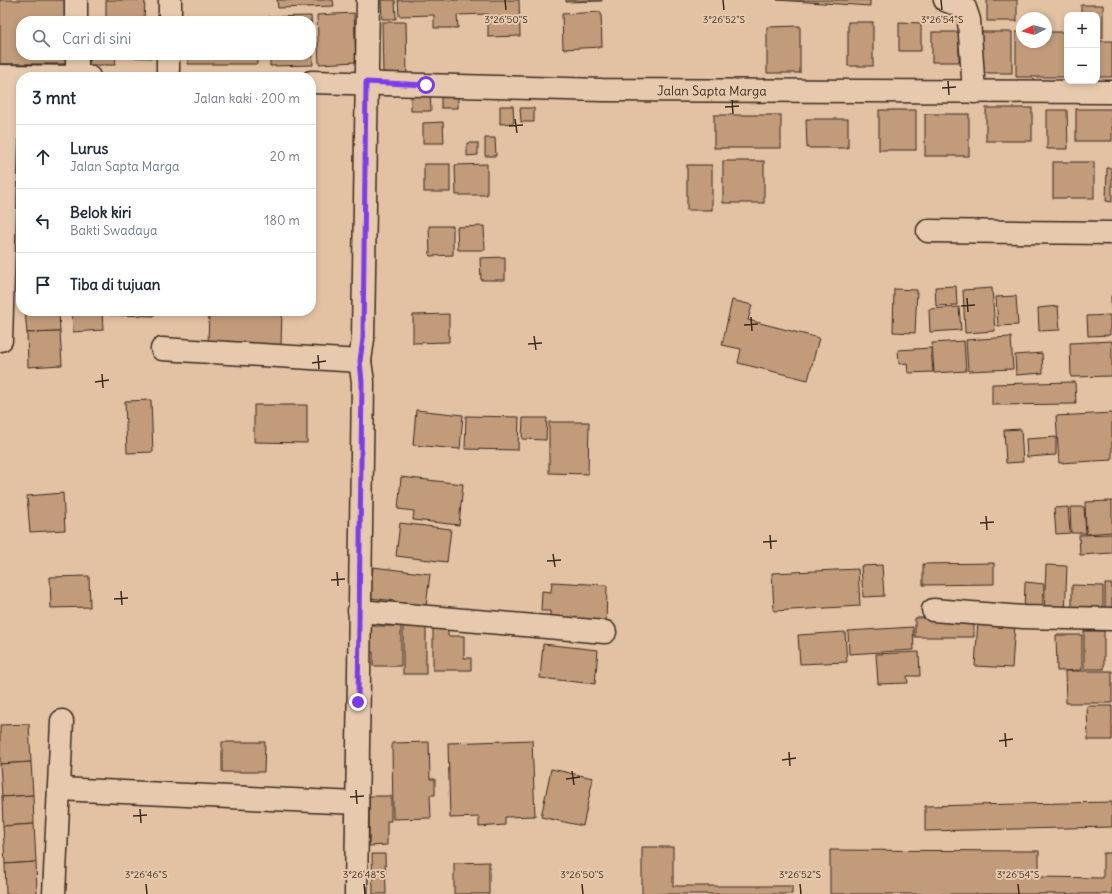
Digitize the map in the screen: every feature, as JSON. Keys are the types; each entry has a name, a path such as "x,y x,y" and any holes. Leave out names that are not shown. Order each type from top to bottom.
{"street":[{"path":"76,0 76,16"},
{"path":"170,0 170,16"},
{"path":"356,894 362,382 360,361 363,339 368,0"},
{"path":"945,0 965,8 969,20 974,92"},
{"path":"77,60 77,72"},
{"path":"168,60 168,72"},
{"path":"1,340 5,77 16,77"},
{"name":"Jalan Sapta Marga","path":"316,82 366,82 602,90 1112,92"},
{"path":"928,230 1112,233"},
{"path":"162,349 360,361"},
{"path":"933,610 1024,617 1112,619"},
{"path":"359,611 605,632"},
{"path":"54,894 62,721"},
{"path":"59,789 357,803"}],"building":[{"path":"0,0 68,0 68,16 16,16 16,60 69,60 69,64 0,64"},
{"path":"106,0 145,0 144,16 106,16"},
{"path":"277,0 333,0 334,6 278,8"},
{"path":"381,0 395,0 396,19 382,19"},
{"path":"398,0 519,0 520,36 488,37 488,14 457,15 458,28 434,28 434,15 399,16"},
{"path":"566,0 602,0 602,1 566,2"},
{"path":"777,0 870,0 870,6"},
{"path":"987,0 1017,0 1016,21 987,21"},
{"path":"1081,5 1103,5 1103,38 1100,38 1100,12 1081,12"},
{"path":"601,12 602,47 563,49 562,14"},
{"path":"354,13 356,62 319,64 317,15"},
{"path":"382,22 406,22 407,77 383,77"},
{"path":"848,22 873,22 873,66 848,66"},
{"path":"899,22 921,23 921,51 899,51"},
{"path":"800,26 800,73 767,73 767,27"},
{"path":"932,32 959,32 959,62 932,62"},
{"path":"976,32 1012,32 1012,73 976,73"},
{"path":"1052,32 1064,32 1064,77 1016,77 1016,48 1052,48"},
{"path":"1100,41 1112,41 1112,77 1100,77"},
{"path":"84,60 116,60 115,65 84,65"},
{"path":"188,60 257,60 257,64 188,64"},
{"path":"270,60 313,60 313,65 270,66"},
{"path":"430,92 431,111 411,111 411,93"},
{"path":"441,94 458,94 458,108 441,108"},
{"path":"500,106 513,106 514,123 500,124"},
{"path":"520,108 534,108 534,122 521,122"},
{"path":"986,108 1032,108 1032,141 986,141"},
{"path":"1076,109 1112,109 1112,141 1076,141"},
{"path":"879,110 916,110 916,150 879,150"},
{"path":"1047,110 1067,110 1068,149 1047,149"},
{"path":"925,114 969,114 969,156 925,156"},
{"path":"714,115 781,115 781,148 714,148"},
{"path":"806,119 848,119 848,148 807,148"},
{"path":"443,122 444,143 423,143 423,123"},
{"path":"485,138 495,138 496,156 485,156"},
{"path":"467,143 478,143 478,155 467,156"},
{"path":"723,161 764,161 764,203 723,203"},
{"path":"1053,162 1094,162 1094,198 1053,198"},
{"path":"424,164 450,164 450,192 424,192"},
{"path":"487,164 487,195 456,195 455,165"},
{"path":"687,165 712,165 712,210 687,210"},
{"path":"1107,168 1112,168 1112,202 1106,201"},
{"path":"429,226 453,226 453,255 430,256"},
{"path":"484,226 485,250 458,250 457,227"},
{"path":"505,257 505,280 481,280 480,258"},
{"path":"956,286 957,305 936,306 935,287"},
{"path":"992,288 995,331 965,333 963,290"},
{"path":"894,289 917,290 915,333 893,332"},
{"path":"1016,296 1018,325 998,326 996,297"},
{"path":"1111,296 1112,296 1112,331"},
{"path":"732,300 752,305 748,320 819,338 808,380 738,363 741,349 722,345"},
{"path":"1058,306 1060,330 1039,331 1038,308"},
{"path":"959,307 961,330 930,332 929,309"},
{"path":"449,314 449,342 413,343 413,315"},
{"path":"1110,315 1110,335 1088,336 1087,316"},
{"path":"25,316 59,316 60,332 27,333"},
{"path":"72,316 102,316 103,330 73,332"},
{"path":"209,316 282,316 281,347 208,344"},
{"path":"60,332 62,365 28,367 27,333"},
{"path":"1011,337 1013,369 968,371 966,340"},
{"path":"964,341 966,371 934,373 932,343"},
{"path":"1112,341 1112,376 1071,377 1070,343"},
{"path":"931,348 933,372 908,373 907,363 899,364 898,350"},
{"path":"1042,353 1043,373 1016,375 1015,355"},
{"path":"1075,382 1076,404 992,405 992,384"},
{"path":"151,400 153,452 127,453 125,401"},
{"path":"254,405 307,405 307,443 254,442"},
{"path":"416,410 463,415 460,449 413,445"},
{"path":"1112,413 1112,460 1059,463 1056,416"},
{"path":"466,416 519,417 518,450 465,449"},
{"path":"523,418 547,418 546,440 522,439"},
{"path":"549,422 589,422 588,474 549,473"},
{"path":"1021,429 1023,462 1006,463 1004,430"},
{"path":"1056,437 1056,455 1027,457 1026,439"},
{"path":"401,477 463,484 459,525 413,520 414,511 398,509"},
{"path":"63,493 65,530 30,532 27,496"},
{"path":"1112,501 1112,532 1086,534 1085,502"},
{"path":"1068,507 1070,533 1056,534 1054,508"},
{"path":"1070,507 1084,507 1086,533 1071,533"},
{"path":"400,523 451,529 447,562 396,556"},
{"path":"1112,534 1112,553 1080,555 1079,535"},
{"path":"994,563 994,584 923,585 923,564"},
{"path":"882,565 884,596 863,597 861,566"},
{"path":"1046,565 1067,566 1065,615 1044,614"},
{"path":"373,567 430,574 425,615 394,612 395,601 370,598"},
{"path":"858,569 860,606 774,611 772,573"},
{"path":"89,576 90,607 51,608 50,577"},
{"path":"552,582 607,585 606,627 550,624 550,611 541,611 542,591 551,592"},
{"path":"1025,582 1044,584 1042,614 1024,614"},
{"path":"1105,584 1112,584 1112,611 1105,611"},
{"path":"1072,585 1103,586 1103,611 1072,611"},
{"path":"974,617 974,637 915,637 915,618"},
{"path":"978,620 1015,623 1012,668 975,666"},
{"path":"366,626 401,626 401,666 373,666 373,652 366,652"},
{"path":"403,626 426,626 426,674 403,674"},
{"path":"913,627 914,650 849,654 848,631"},
{"path":"433,628 448,628 448,636 464,636 464,658 471,658 471,670 433,670"},
{"path":"1084,631 1104,631 1104,669 1084,669"},
{"path":"845,632 847,662 800,664 798,635"},
{"path":"1056,635 1082,635 1082,670 1057,671"},
{"path":"543,644 598,650 595,684 540,678"},
{"path":"919,652 920,676 907,676 908,683 878,684 876,654"},
{"path":"1065,671 1112,671 1112,703 1066,703"},
{"path":"1087,706 1112,706 1112,740 1088,740"},
{"path":"29,724 31,762 0,764 0,725"},
{"path":"532,740 535,816 505,817 505,825 479,827 479,817 450,818 448,743"},
{"path":"222,742 265,742 264,772 222,772"},
{"path":"429,742 430,779 435,779 435,795 430,795 431,818 393,819 392,743"},
{"path":"31,762 33,795 2,797 0,764"},
{"path":"551,769 593,778 583,826 541,817"},
{"path":"33,795 34,824 3,826 2,797"},
{"path":"369,796 391,796 391,821 387,821 387,845 369,846"},
{"path":"1112,802 1112,827 925,831 925,806"},
{"path":"34,824 36,862 5,864 3,826"},
{"path":"642,847 673,847 673,886 792,886 792,894 642,894"},
{"path":"830,850 1039,851 1039,877 1103,878 1103,853 1112,853 1112,894 830,894"},
{"path":"372,854 385,854 386,894 373,894"},
{"path":"36,862 37,894 6,894 5,864"},
{"path":"489,862 489,894 454,894 454,863"}],"route":[{"path":"358,702 362,382 360,361 363,339 366,82 426,85"}]}
